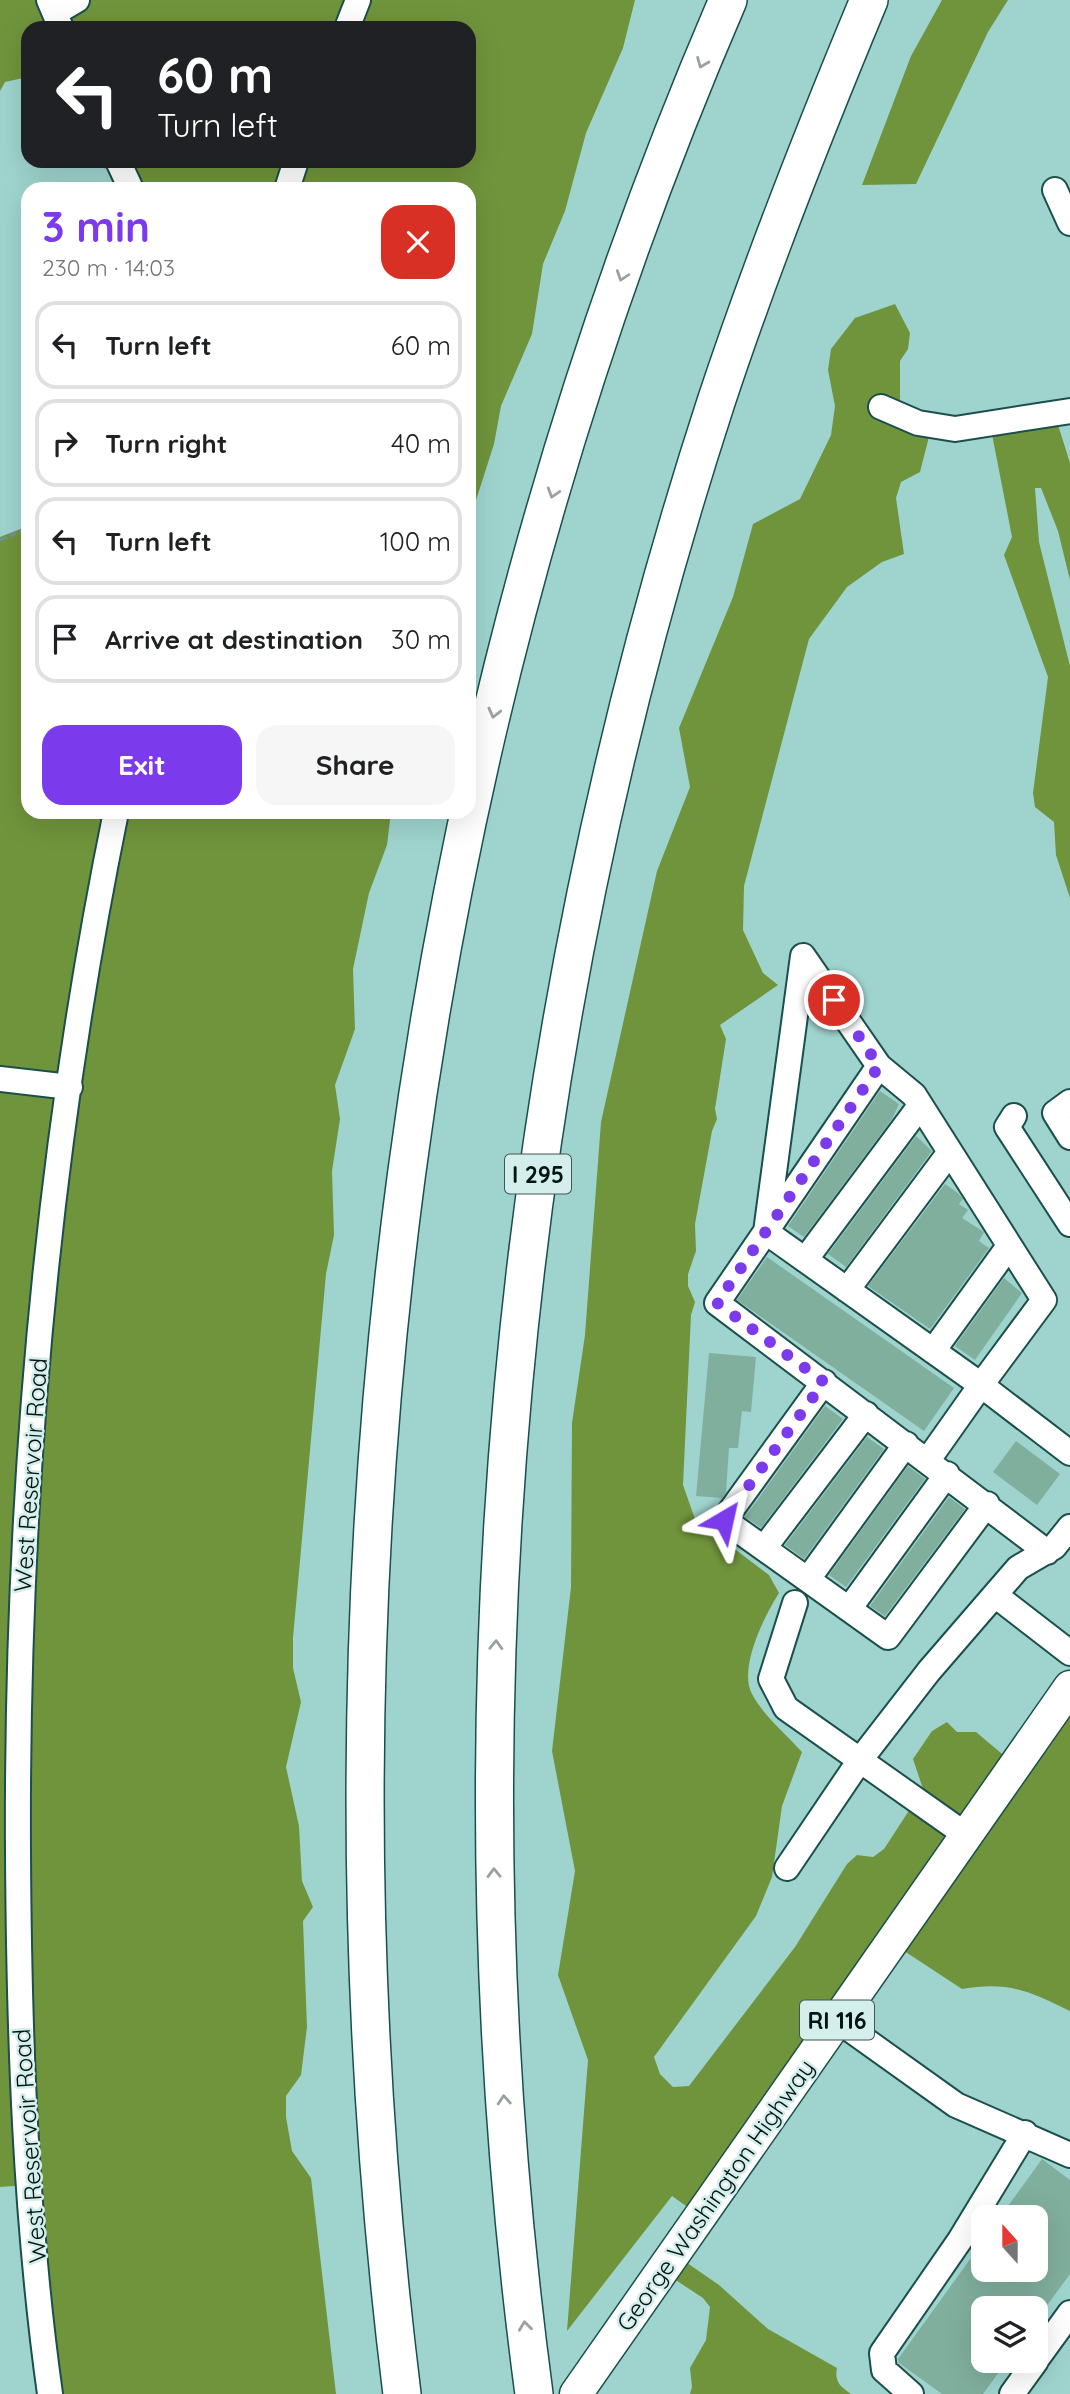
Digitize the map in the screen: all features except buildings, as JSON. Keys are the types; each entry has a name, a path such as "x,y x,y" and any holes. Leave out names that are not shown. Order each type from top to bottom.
{"highway":[{"path":"476,793 540,536 618,290 694,82 728,0"},
{"name":"I 295","path":"534,2394 513,2225 503,2091 495,1934 493,1780 497,1620 509,1411 535,1194 570,978 598,836 632,693 670,552 714,408 762,270 869,0"},
{"path":"402,2394 374,2107 367,1948 364,1751 369,1591 378,1444 410,1150 433,1003 470,819"}],"main road":[{"name":"George Washington Highway","path":"576,2394 1070,1687"}],"street":[{"path":"55,14 77,0"},
{"path":"350,21 358,0"},
{"path":"1055,190 1070,223"},
{"path":"881,407 918,423 955,429 1070,411"},
{"name":"West Reservoir Road","path":"50,2394 23,2087 18,1936 19,1682 29,1454 46,1273 70,1087 116,819"},
{"path":"766,1232 803,956 879,1066 914,1095 1044,1300 981,1385 937,1467 849,1609"},
{"path":"879,1066 717,1303 987,1504 1047,1552"},
{"path":"0,1079 70,1087"},
{"path":"1070,1102 1055,1112 1070,1137"},
{"path":"806,1260 920,1106"},
{"path":"1014,1116 1007,1127 1070,1224"},
{"path":"847,1290 950,1152"},
{"path":"766,1232 981,1385 1070,1453"},
{"path":"933,1351 1009,1246"},
{"path":"824,1382 724,1520 888,1637 987,1504"},
{"path":"764,1549 866,1414"},
{"path":"808,1580 906,1444"},
{"path":"787,1868 860,1760 929,1671 1018,1569 1047,1552 1070,1527"},
{"path":"995,1595 1070,1653"},
{"path":"795,1603 771,1679 786,1708 966,1835"},
{"path":"837,2020 956,2105 1070,2155"},
{"path":"911,2394 884,2370 882,2353 960,2240 1025,2133"},
{"path":"1048,2343 1070,2313"},
{"path":"1012,2394 1027,2373"}],"path":[{"path":"0,540 21,531"}],"green space":[{"path":"0,0 635,0 623,48 586,133 565,211 543,264 532,334 501,406 494,444 476,500 476,182 128,182 123,172 103,168 476,168 476,21 21,21 21,79 5,82 0,91"},
{"path":"942,0 1008,0 988,32 916,184 862,185 911,56"},
{"path":"895,304 910,333 908,349 900,361 900,414 931,429 920,472 901,482 896,498 904,554 882,562 847,587 809,639 744,886 743,930 763,973 778,985 720,1025 726,1039 715,1109 717,1119 712,1131 695,1224 696,1251 688,1274 688,1286 695,1302 691,1315 683,1485 695,1519 769,1575 779,1593 755,1642 748,1670 749,1683 752,1694 762,1709 802,1752 782,1806 772,1877 756,1916 654,2057 660,2074 673,2087 689,2086 795,1947 847,1864 857,1855 873,1857 884,1849 923,1789 913,1759 932,1731 947,1722 957,1732 976,1732 1014,1764 1070,1693 1070,2011 1030,1993 1006,1987 962,1989 895,1945 700,2216 672,2196 567,2331 588,2060 558,1975 575,1871 552,1751 571,1587 572,1423 585,1335 601,1122 657,871 690,787 679,728 733,597 753,524 800,499 831,435 835,406 828,370 831,349 855,318"},
{"path":"1054,412 1070,463 1070,580 1058,531 1041,488 1035,488 1039,542 1070,666 1070,898 1056,855 1054,822 1035,807 1033,793 1048,677 1004,555 1012,537 990,424"},
{"path":"21,529 21,819 390,819 387,845 369,893 353,969 355,1029 335,1085 340,1119 332,1171 334,1235 326,1274 293,1638 293,1668 301,1702 286,1767 299,1826 302,1881 313,1907 303,1921 307,2027 301,2075 286,2096 286,2117 292,2151 311,2178 336,2394 49,2394 28,2185 0,2187 0,537"},
{"path":"677,2256 719,2285 768,2329 837,2368 839,2384 851,2394 690,2394 690,2368 706,2340 710,2307 703,2298 665,2273"}],"route":[{"path":"724,1520 824,1382 717,1303 879,1066 834,1000"}]}
